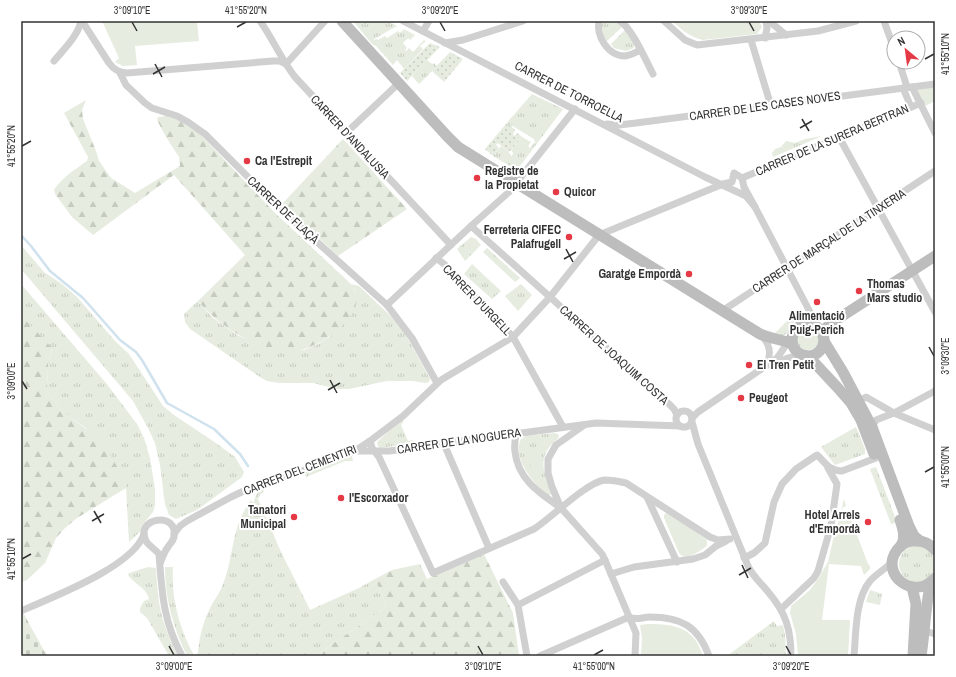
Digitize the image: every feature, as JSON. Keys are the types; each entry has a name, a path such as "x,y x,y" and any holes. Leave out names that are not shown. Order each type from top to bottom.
{"street":[{"path":"54,61 74,36 81,21"},
{"name":"CARRER DE FLAÇÀ","path":"81,21 114,70 120,73 126,85 144,103 152,108 177,116 205,134 277,206 387,305 412,338 437,383"},
{"name":"CARRER D'ANDALUSIA","path":"260,21 294,77 450,245"},
{"path":"120,73 273,61 280,61 286,64 326,21"},
{"path":"342,21 458,147 762,335 790,343 794,349 802,355 810,358 841,391 853,407 861,420 876,458 902,527 904,541 895,553 893,561 894,572 901,582 912,587 921,587 934,579"},
{"name":"CARRER DE TORROELLA","path":"403,21 705,177 723,184 746,196 755,207"},
{"path":"423,31 429,21"},
{"path":"445,42 463,40 523,21"},
{"path":"599,21 598,32 600,38 612,52 624,56 640,50"},
{"path":"664,21 685,40 697,45 752,40 818,31 856,21"},
{"path":"765,38 767,28 766,21"},
{"path":"769,21 786,35"},
{"path":"626,23 653,74"},
{"path":"752,40 771,106"},
{"path":"902,70 911,107"},
{"path":"346,132 399,84"},
{"name":"CARRER DE LES CASES NOVES","path":"595,120 608,124 619,125 935,84"},
{"path":"907,87 921,103 935,133"},
{"name":"CARRER DE LA SURERA BERTRAN","path":"742,178 921,103"},
{"path":"387,305 450,245 509,192 574,109"},
{"path":"840,137 935,312"},
{"name":"CARRER DE MARÇAL DE LA TINXERIA","path":"722,311 935,171"},
{"path":"600,235 723,184 732,182 734,173 742,178"},
{"name":"CARRER DE TORROELLA","path":"742,178 744,186 872,427 909,526 914,536 920,541"},
{"name":"CARRER DE JOAQUIM COSTA","path":"471,226 674,409 694,434 733,538"},
{"name":"CARRER DEL CEMENTIRI","path":"174,534 180,526 188,520 248,489 278,480 355,451 370,441 403,416 437,383 513,337 550,297 600,235"},
{"path":"822,332 935,256"},
{"name":"CARRER D'URGELL","path":"436,258 444,264 513,337 563,427"},
{"path":"683,421 762,369 781,354 790,343 797,327 802,324 810,324 822,332"},
{"path":"762,369 788,358 802,355 809,356 818,352 822,347 822,332"},
{"path":"762,335 767,341 770,353 769,360 762,369"},
{"path":"872,427 876,420 894,413 935,391"},
{"path":"859,401 866,397 894,413 935,430"},
{"name":"CARRER DE LA NOGUERA","path":"355,451 376,452 444,444 585,425 596,422 683,421"},
{"path":"561,508 552,488 547,465 548,459 560,442 585,425"},
{"path":"555,429 561,432 562,435 560,442"},
{"path":"516,434 515,452 523,475 534,488 561,508 602,554 636,633 635,656"},
{"path":"370,441 372,448 376,452 433,573 534,529 586,488 603,480 614,480 626,483 710,537 718,540 733,538"},
{"path":"444,444 489,548"},
{"path":"744,558 754,553 765,543 774,502 782,484 796,469 814,455 818,455 836,480 837,489"},
{"path":"825,464 834,470 842,471 876,458"},
{"path":"781,608 814,578 818,571 831,526 837,489 840,478 845,470"},
{"path":"647,496 677,562"},
{"path":"659,522 662,512 669,510"},
{"path":"21,611 93,579 133,551 140,544 148,524 160,519 170,524 173,528 174,534 172,543 162,557 160,564"},
{"name":"CARRER DEL CEMENTIRI","path":"170,524 188,520"},
{"path":"144,534 145,539 159,554 162,594 166,618 172,637 182,656"},
{"path":"705,555 711,546 710,537"},
{"path":"610,574 634,567 693,559 705,555 722,542 733,538"},
{"path":"733,538 752,575 769,592 781,608 789,627 791,656"},
{"path":"901,546 910,541 920,541 926,542 935,549"},
{"path":"133,551 151,547 163,549 168,547"},
{"path":"518,605 605,560"},
{"path":"854,656 861,598 869,583 893,561"},
{"path":"880,572 889,570 894,572"},
{"path":"921,656 930,632 927,597 934,579"},
{"path":"503,582 518,605 527,656"},
{"path":"912,587 916,604 913,656"},
{"path":"540,656 629,617 638,619 647,617 673,618 687,624 705,644 709,656"}],"green space":[{"path":"102,21 197,21 199,41 135,46 137,65 123,66 115,62 119,58"},
{"path":"353,21 388,21 397,26 374,40 378,40 385,36 387,38 398,31 400,33 404,29 415,35 410,40 408,38 403,43 407,48 405,50 406,51 409,48 413,52 424,40 426,41 420,46 423,49 404,69 397,60 393,65 376,46 372,44"},
{"path":"602,21 615,21 622,25 622,27 607,41 603,34"},
{"path":"672,21 759,21 762,27 757,34 703,40 690,35"},
{"path":"625,30 634,43 634,48 626,51 614,48 611,44"},
{"path":"430,43 440,47 407,81 400,73"},
{"path":"450,52 463,59 444,82 432,71"},
{"path":"427,60 437,66 419,84 412,76"},
{"path":"935,87 935,101 925,106 915,88"},
{"path":"532,94 563,109 517,170 493,156 501,146 512,156 513,153 511,150 522,137 531,142 528,146 530,148 535,142 534,139 511,125 514,129 513,131 505,125"},
{"path":"86,100 82,110 83,119 99,161 111,178 135,193 180,166 179,157 157,120 158,117 166,116 178,120 199,133 276,214 351,284 355,290 357,298 355,307 343,325 323,341 302,350 293,351 279,350 253,342 240,336 217,320 198,301 245,255 174,175 93,235 72,217 55,194 54,190 65,178 87,161 88,157 64,113"},
{"path":"505,125 513,131 514,129 515,130 513,134 514,136 517,133 522,137 509,152 498,143 496,145 499,148 493,156 485,149"},
{"path":"822,136 773,157 772,153 775,149 781,147 786,141 795,143 805,139"},
{"path":"343,139 407,209 338,256 282,204"},
{"path":"471,237 476,239 481,245 465,261 457,249"},
{"path":"21,245 44,272 62,284 78,298 115,341 129,354 163,406 235,457 244,472 242,477 197,510 176,519 169,515 165,504 160,465 155,443 148,428 133,401 21,269"},
{"path":"487,248 520,278 515,282 483,252"},
{"path":"472,264 501,291 492,299 464,274"},
{"path":"21,284 106,383 137,424 144,438 150,458 155,489 155,505 153,512 144,523 141,531 129,542 125,481 86,428 64,413 47,392 48,365 52,349 21,315"},
{"path":"351,284 359,286 396,321 406,335 430,379 429,382 387,381 349,389 337,389 313,383 279,383 267,381 190,329 185,322 184,314 198,301 212,317 237,335 264,346 304,350 331,336 357,298 355,290"},
{"path":"521,284 532,295 518,311 505,296"},
{"path":"21,315 52,348 48,365 47,392 64,413 102,440 125,481 126,488 77,518 65,528 56,538 45,563 27,580 21,582"},
{"path":"807,315 807,317 794,322 786,334 782,336 765,329 775,333 788,320"},
{"path":"808,328 812,329 818,335 818,343 812,349 808,350 804,349 798,343 797,339 798,335 804,329"},
{"path":"402,419 404,421 401,425 408,441 413,440 414,443 380,448 377,442"},
{"path":"856,427 865,449 865,454 835,465 821,447"},
{"path":"554,433 558,434 559,437 548,449 544,460 544,471 551,494 549,496 537,485 526,471 519,455 519,447 521,439 526,436"},
{"path":"533,449 539,478 536,479 532,473 527,451"},
{"path":"352,456 353,461 345,461 306,477 305,473"},
{"path":"876,467 897,522 891,524 870,469"},
{"path":"265,488 258,499 281,552 310,610 359,588 375,579 386,604 384,609 328,647 319,656 187,656 174,624 168,602 165,567 173,567 173,590 177,612 184,634 194,655 198,653 200,636 205,619 222,587 227,573 239,521 251,500 253,503 258,491"},
{"path":"844,499 846,506 842,508 844,516 849,514 870,569 864,575 861,566 829,564 822,620 850,620 848,656 798,656 796,634 790,613 791,606 810,590 828,562"},
{"path":"666,513 691,528 707,540 707,546 693,555 685,557 682,556 679,553 664,518"},
{"path":"917,546 930,551 935,564 930,577 917,582 904,577 899,564 904,551"},
{"path":"484,554 513,613 519,656 319,656 328,647 384,609 386,604 375,579 392,570 420,564 427,579"},
{"path":"148,567 156,568 161,613 178,656 169,656 147,618 140,612 140,608 144,601 149,599 148,595 128,575 129,573"},
{"path":"870,590 882,594 880,605 866,602"},
{"path":"24,614 47,656 21,656 21,616"},
{"path":"774,621 777,626 783,625 786,656 727,656"},
{"path":"648,624 675,626 689,633 699,646 703,656 641,656 642,638 640,625"}],"waterway":[{"path":"21,235 50,271 83,298 120,340 136,352 167,403 214,429 240,454 248,466"}],"place":[{"name":"Ca l'Estrepit","path":"247,161"},
{"name":"Registre de la Propietat","path":"477,178"},
{"name":"Quicor","path":"556,192"},
{"name":"Ferreteria CIFEC Palafrugell","path":"569,237"},
{"name":"Garatge Empordà","path":"689,274"},
{"name":"Thomas Mars studio","path":"859,291"},
{"name":"Alimentació Puig-Perich","path":"817,302"},
{"name":"El Tren Petit","path":"749,365"},
{"name":"Peugeot","path":"741,398"},
{"name":"l'Escorxador","path":"341,498"},
{"name":"Tanatori Municipal","path":"294,517"},
{"name":"Hotel Arrels d'Empordà","path":"868,522"}]}
